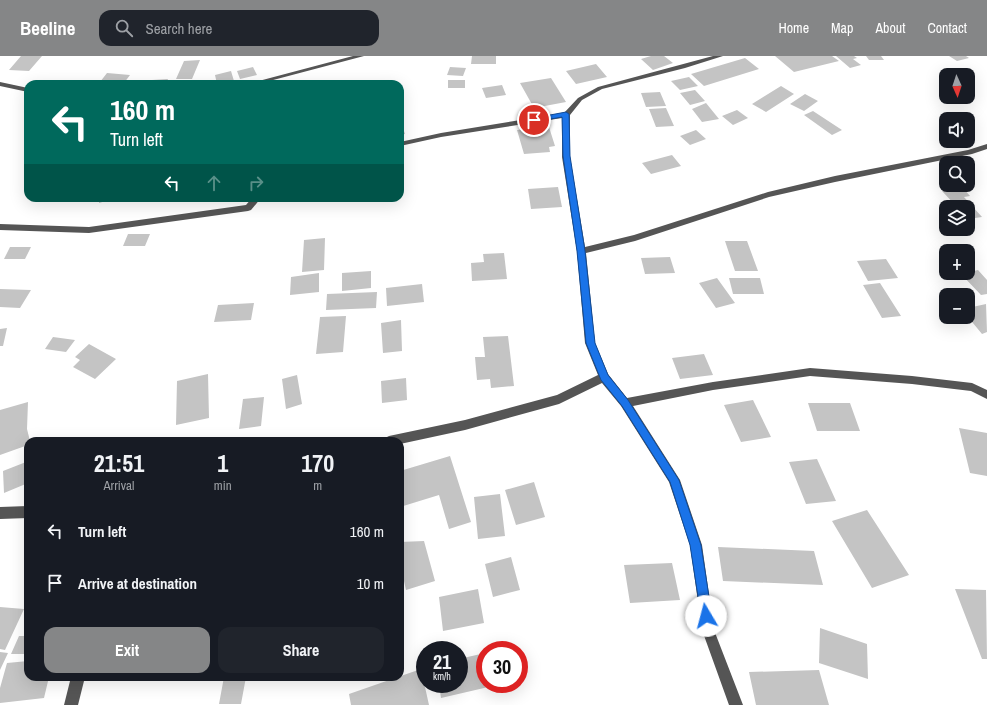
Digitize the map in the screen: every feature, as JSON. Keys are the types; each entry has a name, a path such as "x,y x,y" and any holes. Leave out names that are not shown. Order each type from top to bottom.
{"street":[{"path":"266,80 361,56"},
{"path":"404,143 441,135 566,114 580,99 600,88 720,56"},
{"path":"0,84 24,89"},
{"path":"566,114 566,156 581,251 590,343 604,377 625,403 674,480 696,545 708,630 736,705"},
{"path":"581,251 635,238 768,195 835,179 969,152 987,146"},
{"path":"0,227 89,230 248,208 253,202"},
{"path":"625,403 713,386 810,372 912,380 972,387 987,395"},
{"path":"404,438 464,425 559,399 604,377"},
{"path":"0,513 24,512"},
{"path":"71,705 77,681"}],"building":[{"path":"21,56 42,56 29,71 9,70"},
{"path":"472,56 496,56 496,64 471,64"},
{"path":"651,56 664,56 673,63 653,70 641,59"},
{"path":"775,56 832,56 839,61 794,72"},
{"path":"836,56 854,56 857,58 853,59 861,65 850,68"},
{"path":"866,56 881,56 884,60 869,60"},
{"path":"949,56 966,56 969,58 957,61"},
{"path":"745,58 759,69 704,86 691,74"},
{"path":"200,60 192,79 176,79 184,61"},
{"path":"596,64 607,77 576,84 566,71"},
{"path":"253,67 257,75 240,79 237,71"},
{"path":"450,67 466,68 463,76 447,75"},
{"path":"231,71 234,80 216,80 215,75"},
{"path":"107,73 130,75 126,80 102,80"},
{"path":"689,77 698,86 680,90 671,81"},
{"path":"551,78 566,102 534,108 520,83"},
{"path":"448,80 465,80 465,88 448,88"},
{"path":"502,85 506,95 486,98 482,88"},
{"path":"781,86 794,94 766,112 752,104"},
{"path":"695,90 705,101 690,105 680,93"},
{"path":"660,92 666,106 646,107 641,93"},
{"path":"805,94 818,101 804,111 790,104"},
{"path":"706,103 719,119 702,122 692,109"},
{"path":"666,108 674,126 656,127 649,109"},
{"path":"737,110 748,118 733,125 722,116"},
{"path":"813,111 842,130 832,135 804,115"},
{"path":"549,127 555,146 549,147 550,152 524,154 517,130"},
{"path":"696,130 706,139 690,145 680,136"},
{"path":"672,155 681,166 651,174 642,163"},
{"path":"558,187 562,207 531,209 528,189"},
{"path":"943,192 966,192 970,196 964,197 967,200 950,200"},
{"path":"975,209 982,217 975,218"},
{"path":"128,234 150,234 145,246 123,246"},
{"path":"325,238 324,270 302,272 304,240"},
{"path":"725,241 747,241 758,271 735,271"},
{"path":"10,247 31,247 25,259 4,259"},
{"path":"504,253 507,279 472,281 471,263 484,262 483,254"},
{"path":"670,257 675,273 645,274 641,258"},
{"path":"886,259 898,278 868,281 857,261"},
{"path":"978,270 987,280 987,294 981,295 967,280 975,280 975,271"},
{"path":"371,271 371,288 342,291 342,273"},
{"path":"319,273 319,292 290,295 291,277"},
{"path":"717,278 735,303 716,308 699,283"},
{"path":"729,278 760,278 764,294 733,294"},
{"path":"880,283 901,316 882,318 863,285"},
{"path":"422,284 424,302 387,306 386,288"},
{"path":"0,289 31,290 20,308 0,307"},
{"path":"377,292 376,308 326,310 327,294"},
{"path":"254,303 251,320 214,322 218,305"},
{"path":"986,304 987,332 982,334 974,324 975,324 975,306"},
{"path":"346,316 343,352 316,354 320,317"},
{"path":"401,320 402,351 383,353 381,323"},
{"path":"7,328 3,346 0,346 0,329"},
{"path":"508,336 514,386 491,388 490,379 477,380 475,357 485,357 483,337"},
{"path":"53,337 75,340 66,352 45,349"},
{"path":"89,344 116,359 95,379 73,367 80,360 75,357"},
{"path":"704,354 713,375 680,379 672,358"},
{"path":"208,374 209,418 176,425 177,381"},
{"path":"297,375 302,404 286,409 282,379"},
{"path":"406,378 407,400 382,403 381,381"},
{"path":"264,397 261,426 239,429 243,399"},
{"path":"753,400 771,437 741,442 724,405"},
{"path":"28,402 27,429 29,437 24,437 24,446 0,455 0,410"},
{"path":"808,403 850,403 860,431 817,431"},
{"path":"959,428 987,433 987,476 970,473"},
{"path":"450,456 471,522 449,529 439,495 404,506 404,470"},
{"path":"817,459 836,501 806,504 789,462"},
{"path":"24,463 24,485 4,493 3,471"},
{"path":"534,482 545,517 516,525 505,490"},
{"path":"500,494 505,536 478,539 474,497"},
{"path":"867,510 909,575 872,588 832,521"},
{"path":"424,541 435,581 406,590 404,581 404,542"},
{"path":"718,547 814,551 823,585 723,581"},
{"path":"511,557 520,590 493,597 485,564"},
{"path":"672,563 680,600 630,603 624,565"},
{"path":"478,589 484,623 443,631 439,597"},
{"path":"955,589 986,590 987,659 982,659"},
{"path":"0,607 24,609 5,650 0,649"},
{"path":"820,628 867,644 868,679 819,663"},
{"path":"19,636 24,636 24,654 11,654"},
{"path":"0,652 8,653 0,670"},
{"path":"476,655 476,690 468,692 468,657"},
{"path":"24,661 24,681 48,681 44,698 0,703 0,688 7,663"},
{"path":"819,670 829,705 756,705 749,672"},
{"path":"416,671 416,693 426,693 429,705 351,705 349,694 386,681 404,681 404,675"},
{"path":"223,681 245,681 241,704 219,704"},
{"path":"440,693 463,693 441,698"}],"route":[{"path":"534,120 566,114 566,156 581,251 590,343 604,377 625,403 674,480 696,545 706,616"}]}
